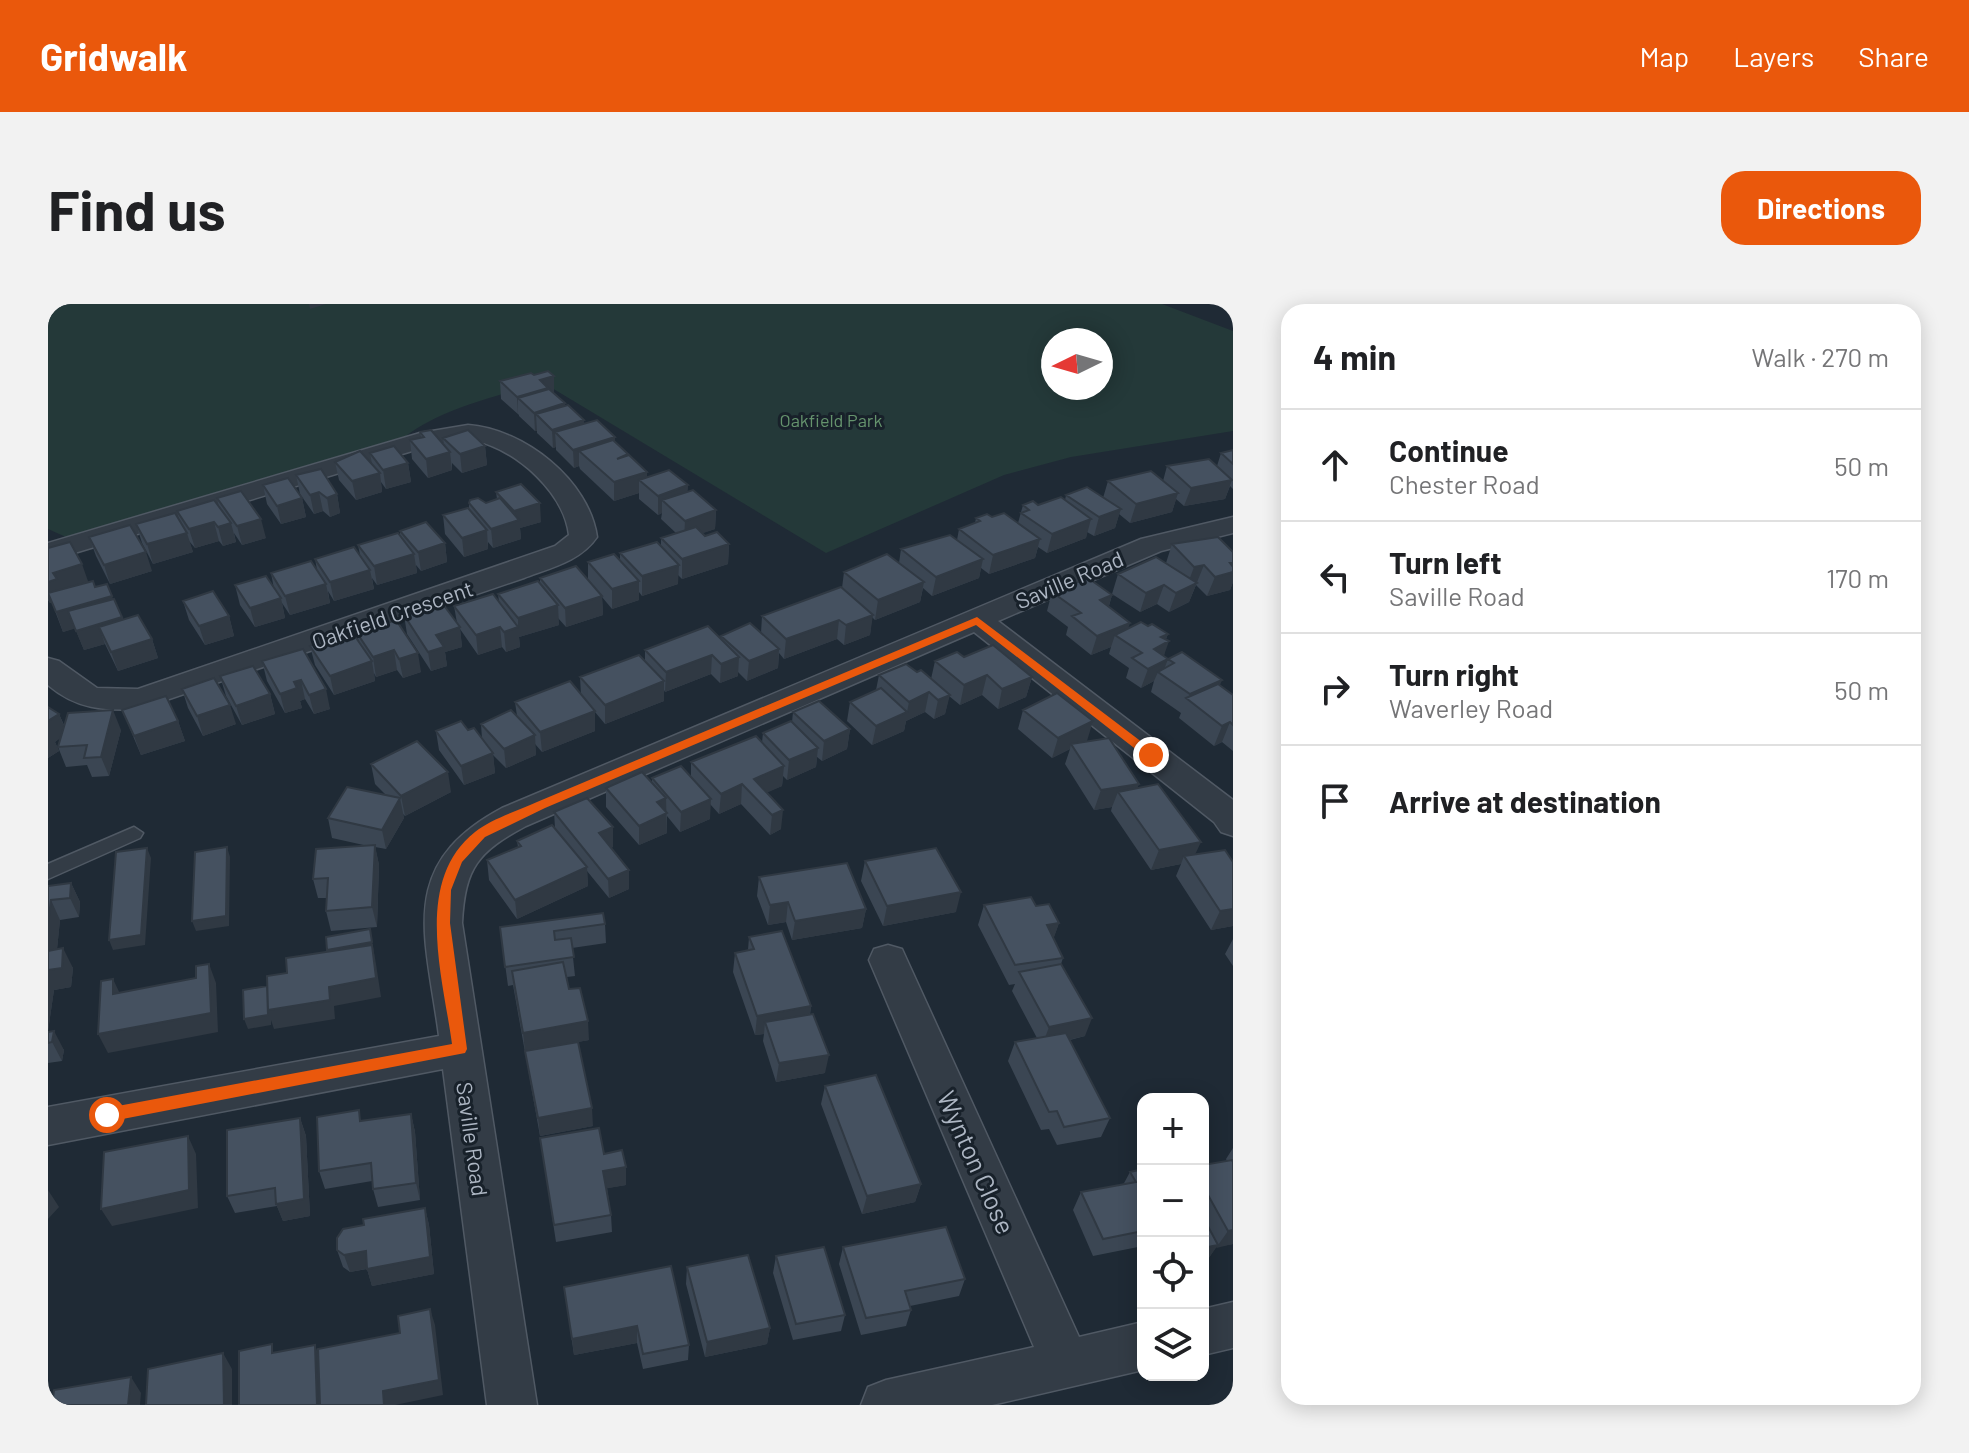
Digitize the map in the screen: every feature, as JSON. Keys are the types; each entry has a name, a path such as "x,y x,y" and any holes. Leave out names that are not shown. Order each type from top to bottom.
{"street":[{"name":"Oakfield Crescent","path":"48,552 429,438 473,433 511,445 556,480 584,525 583,537 565,552 514,572 140,699 109,700 79,696 48,668"},
{"name":"Saville Road","path":"512,1405 443,923 444,890 456,860 480,834 514,817 1151,545 1233,525"},
{"path":"977,620 1231,816"},
{"name":"Wynton Close","path":"888,960 1066,1364"},
{"path":"48,1126 460,1049"},
{"path":"1209,1331 1233,1325"},
{"path":"886,1405 1137,1347"}],"lane":[{"path":"48,872 134,833"}],"green space":[{"name":"Oakfield Park","path":"48,304 1162,304 1233,331 1233,431 1071,457 1004,475 826,553 542,382 453,411 406,436 66,537 48,529"}],"building":[{"path":"548,371 554,376 540,380 548,388 517,397 500,381 531,373"},
{"path":"549,389 565,403 534,413 518,398"},
{"path":"568,405 584,420 552,430 536,414"},
{"path":"597,420 615,437 573,450 555,432"},
{"path":"431,430 450,452 426,459 410,440 424,437 420,432"},
{"path":"468,430 485,446 460,454 443,438"},
{"path":"613,440 628,454 617,459 629,455 647,472 614,482 579,451"},
{"path":"394,446 408,463 383,470 370,453"},
{"path":"1233,450 1233,464 1221,453"},
{"path":"360,451 380,473 352,481 335,462"},
{"path":"1209,459 1232,480 1191,488 1167,466"},
{"path":"321,469 337,494 327,498 319,492 310,495 296,475"},
{"path":"669,470 688,485 658,496 639,480"},
{"path":"1151,471 1178,493 1136,504 1108,481"},
{"path":"288,478 302,498 277,506 263,485"},
{"path":"521,484 540,503 514,511 496,492"},
{"path":"1087,487 1121,509 1099,517 1066,495"},
{"path":"693,490 716,510 685,521 662,500"},
{"path":"241,491 261,519 237,526 217,498"},
{"path":"1061,497 1091,519 1052,534 1021,513 1029,510 1023,505 1033,501 1038,505"},
{"path":"478,498 486,503 500,498 519,520 491,529 469,503"},
{"path":"214,500 231,523 218,527 214,522 189,529 177,511"},
{"path":"468,508 487,530 462,538 443,515"},
{"path":"175,513 187,533 147,544 136,524"},
{"path":"1004,513 1040,539 993,555 959,529 980,521 976,518 987,514 992,517"},
{"path":"426,522 445,543 418,552 400,531"},
{"path":"130,525 146,552 104,565 89,537"},
{"path":"696,527 705,536 717,532 729,544 682,559 661,538"},
{"path":"398,533 414,554 374,566 358,545"},
{"path":"950,535 983,559 936,577 901,549"},
{"path":"1218,537 1233,552 1233,563 1230,563 1233,572 1215,577 1204,565 1194,567 1172,544"},
{"path":"70,542 82,564 53,573 57,579 48,582 48,548"},
{"path":"657,542 679,565 642,576 620,553"},
{"path":"354,547 370,570 330,582 315,559"},
{"path":"614,554 639,581 612,589 588,562"},
{"path":"887,554 924,582 878,600 844,572"},
{"path":"1156,557 1197,583 1176,593 1164,585 1146,593 1118,574"},
{"path":"311,561 326,584 285,596 271,573"},
{"path":"576,566 602,596 565,608 540,578"},
{"path":"266,576 281,598 250,608 235,585"},
{"path":"1088,578 1112,595 1100,600 1130,623 1097,636 1072,616 1081,613 1052,592"},
{"path":"93,581 95,587 107,584 112,596 56,612 48,593"},
{"path":"538,581 558,605 518,618 498,594"},
{"path":"841,587 873,615 846,625 839,620 786,639 762,616"},
{"path":"213,591 229,616 199,626 183,601"},
{"path":"493,594 518,627 504,632 500,627 476,635 454,606"},
{"path":"114,599 122,617 76,631 68,611"},
{"path":"442,603 460,627 436,635 444,647 428,652 404,615"},
{"path":"138,615 152,639 111,652 99,627"},
{"path":"396,620 418,653 399,659 394,650 373,657 357,633"},
{"path":"1141,622 1148,626 1152,624 1168,634 1161,637 1169,641 1154,649 1168,659 1148,669 1132,658 1142,653 1115,635"},
{"path":"750,623 779,649 749,661 721,636"},
{"path":"708,626 739,657 721,664 712,655 666,672 645,650"},
{"path":"352,632 372,661 330,676 310,646"},
{"path":"993,645 1032,677 1002,689 987,675 964,685 935,661 957,652 964,657"},
{"path":"303,649 326,689 309,695 301,680 294,682 297,688 280,694 262,661"},
{"path":"1182,652 1222,680 1190,694 1158,672 1174,663 1168,659"},
{"path":"639,655 664,681 605,705 580,677"},
{"path":"906,664 917,672 921,670 950,695 938,700 929,692 909,702 879,675"},
{"path":"253,666 270,694 236,706 220,676"},
{"path":"214,678 230,705 197,716 182,689"},
{"path":"570,681 595,711 540,732 515,702"},
{"path":"1218,684 1233,695 1233,725 1230,722 1222,726 1186,698"},
{"path":"881,688 907,712 876,726 850,702"},
{"path":"1057,693 1093,721 1058,738 1023,710"},
{"path":"166,696 178,721 134,736 122,710"},
{"path":"819,701 850,729 824,741 793,712"},
{"path":"48,707 59,714 48,721"},
{"path":"113,710 101,757 84,758 87,745 58,747 68,713"},
{"path":"511,710 535,735 504,749 481,724"},
{"path":"461,721 468,730 474,728 493,753 461,766 436,731"},
{"path":"791,721 818,748 789,760 763,733"},
{"path":"756,736 784,766 754,779 783,810 772,815 742,784 721,794 691,762"},
{"path":"1109,738 1139,784 1101,790 1071,744"},
{"path":"417,741 448,772 401,796 371,764"},
{"path":"681,766 711,799 681,812 652,778"},
{"path":"642,772 666,798 657,802 667,813 639,826 606,788"},
{"path":"1158,784 1201,842 1159,850 1118,792"},
{"path":"347,787 400,798 382,830 328,818"},
{"path":"587,798 613,827 599,833 629,870 608,879 554,812"},
{"path":"552,825 587,867 515,900 487,860 521,846 517,841"},
{"path":"375,845 372,907 326,911 328,878 313,879 316,849"},
{"path":"227,847 226,916 192,921 195,852"},
{"path":"147,848 141,935 109,940 116,852"},
{"path":"936,848 961,892 887,906 865,861"},
{"path":"1225,850 1233,862 1233,909 1220,911 1184,856"},
{"path":"847,863 866,909 795,921 788,902 770,905 759,877"},
{"path":"71,883 70,898 51,900 48,924 48,886"},
{"path":"1031,897 1036,906 1049,904 1059,923 1047,925 1063,958 1015,965 984,905"},
{"path":"603,913 605,924 554,931 555,940 571,938 574,957 505,967 500,927"},
{"path":"370,929 372,942 327,950 326,937"},
{"path":"782,931 811,1006 757,1016 735,953 754,949 749,937"},
{"path":"372,945 376,978 329,987 330,1000 268,1010 267,976 287,973 286,958"},
{"path":"63,948 62,968 48,970 48,951"},
{"path":"563,962 569,989 580,988 588,1021 523,1033 512,971"},
{"path":"209,964 211,1013 98,1034 101,981 113,979 113,994 196,978 196,966"},
{"path":"1061,964 1092,1018 1049,1027 1019,972"},
{"path":"267,986 268,1015 244,1019 243,990"},
{"path":"813,1014 829,1055 779,1063 765,1022"},
{"path":"54,1031 52,1042 48,1043 48,1032"},
{"path":"1066,1033 1110,1118 1064,1127 1057,1111 1049,1112 1015,1042"},
{"path":"578,1042 592,1108 538,1118 525,1051"},
{"path":"876,1075 921,1184 867,1196 825,1086"},
{"path":"359,1110 360,1121 411,1114 416,1183 373,1189 371,1163 319,1171 317,1117"},
{"path":"300,1118 304,1199 276,1204 275,1188 227,1196 227,1130"},
{"path":"599,1128 604,1154 622,1150 626,1167 603,1171 611,1215 554,1225 540,1138"},
{"path":"188,1136 189,1190 101,1209 104,1152"},
{"path":"1233,1162 1233,1230 1228,1231 1209,1197 1209,1164"},
{"path":"1137,1170 1137,1232 1103,1239 1081,1192 1136,1182 1130,1172"},
{"path":"425,1208 430,1257 367,1269 366,1251 344,1255 337,1250 337,1238 343,1229 364,1225 363,1219"},
{"path":"946,1227 965,1279 905,1291 911,1310 866,1318 843,1247"},
{"path":"1209,1228 1218,1245 1209,1247"},
{"path":"824,1247 845,1315 796,1324 776,1256"},
{"path":"748,1255 770,1328 707,1342 687,1267"},
{"path":"671,1266 689,1345 643,1354 637,1326 572,1339 564,1287"},
{"path":"430,1309 439,1380 383,1391 384,1405 320,1405 318,1349 400,1333 398,1316"},
{"path":"272,1344 272,1353 315,1345 317,1405 239,1405 239,1351"},
{"path":"223,1353 224,1405 146,1405 148,1369"},
{"path":"131,1377 128,1405 52,1405 54,1390"}],"route":[{"path":"107,1115 460,1049 443,923 444,890 456,860 480,834 541,805 977,620 1151,755"}]}
